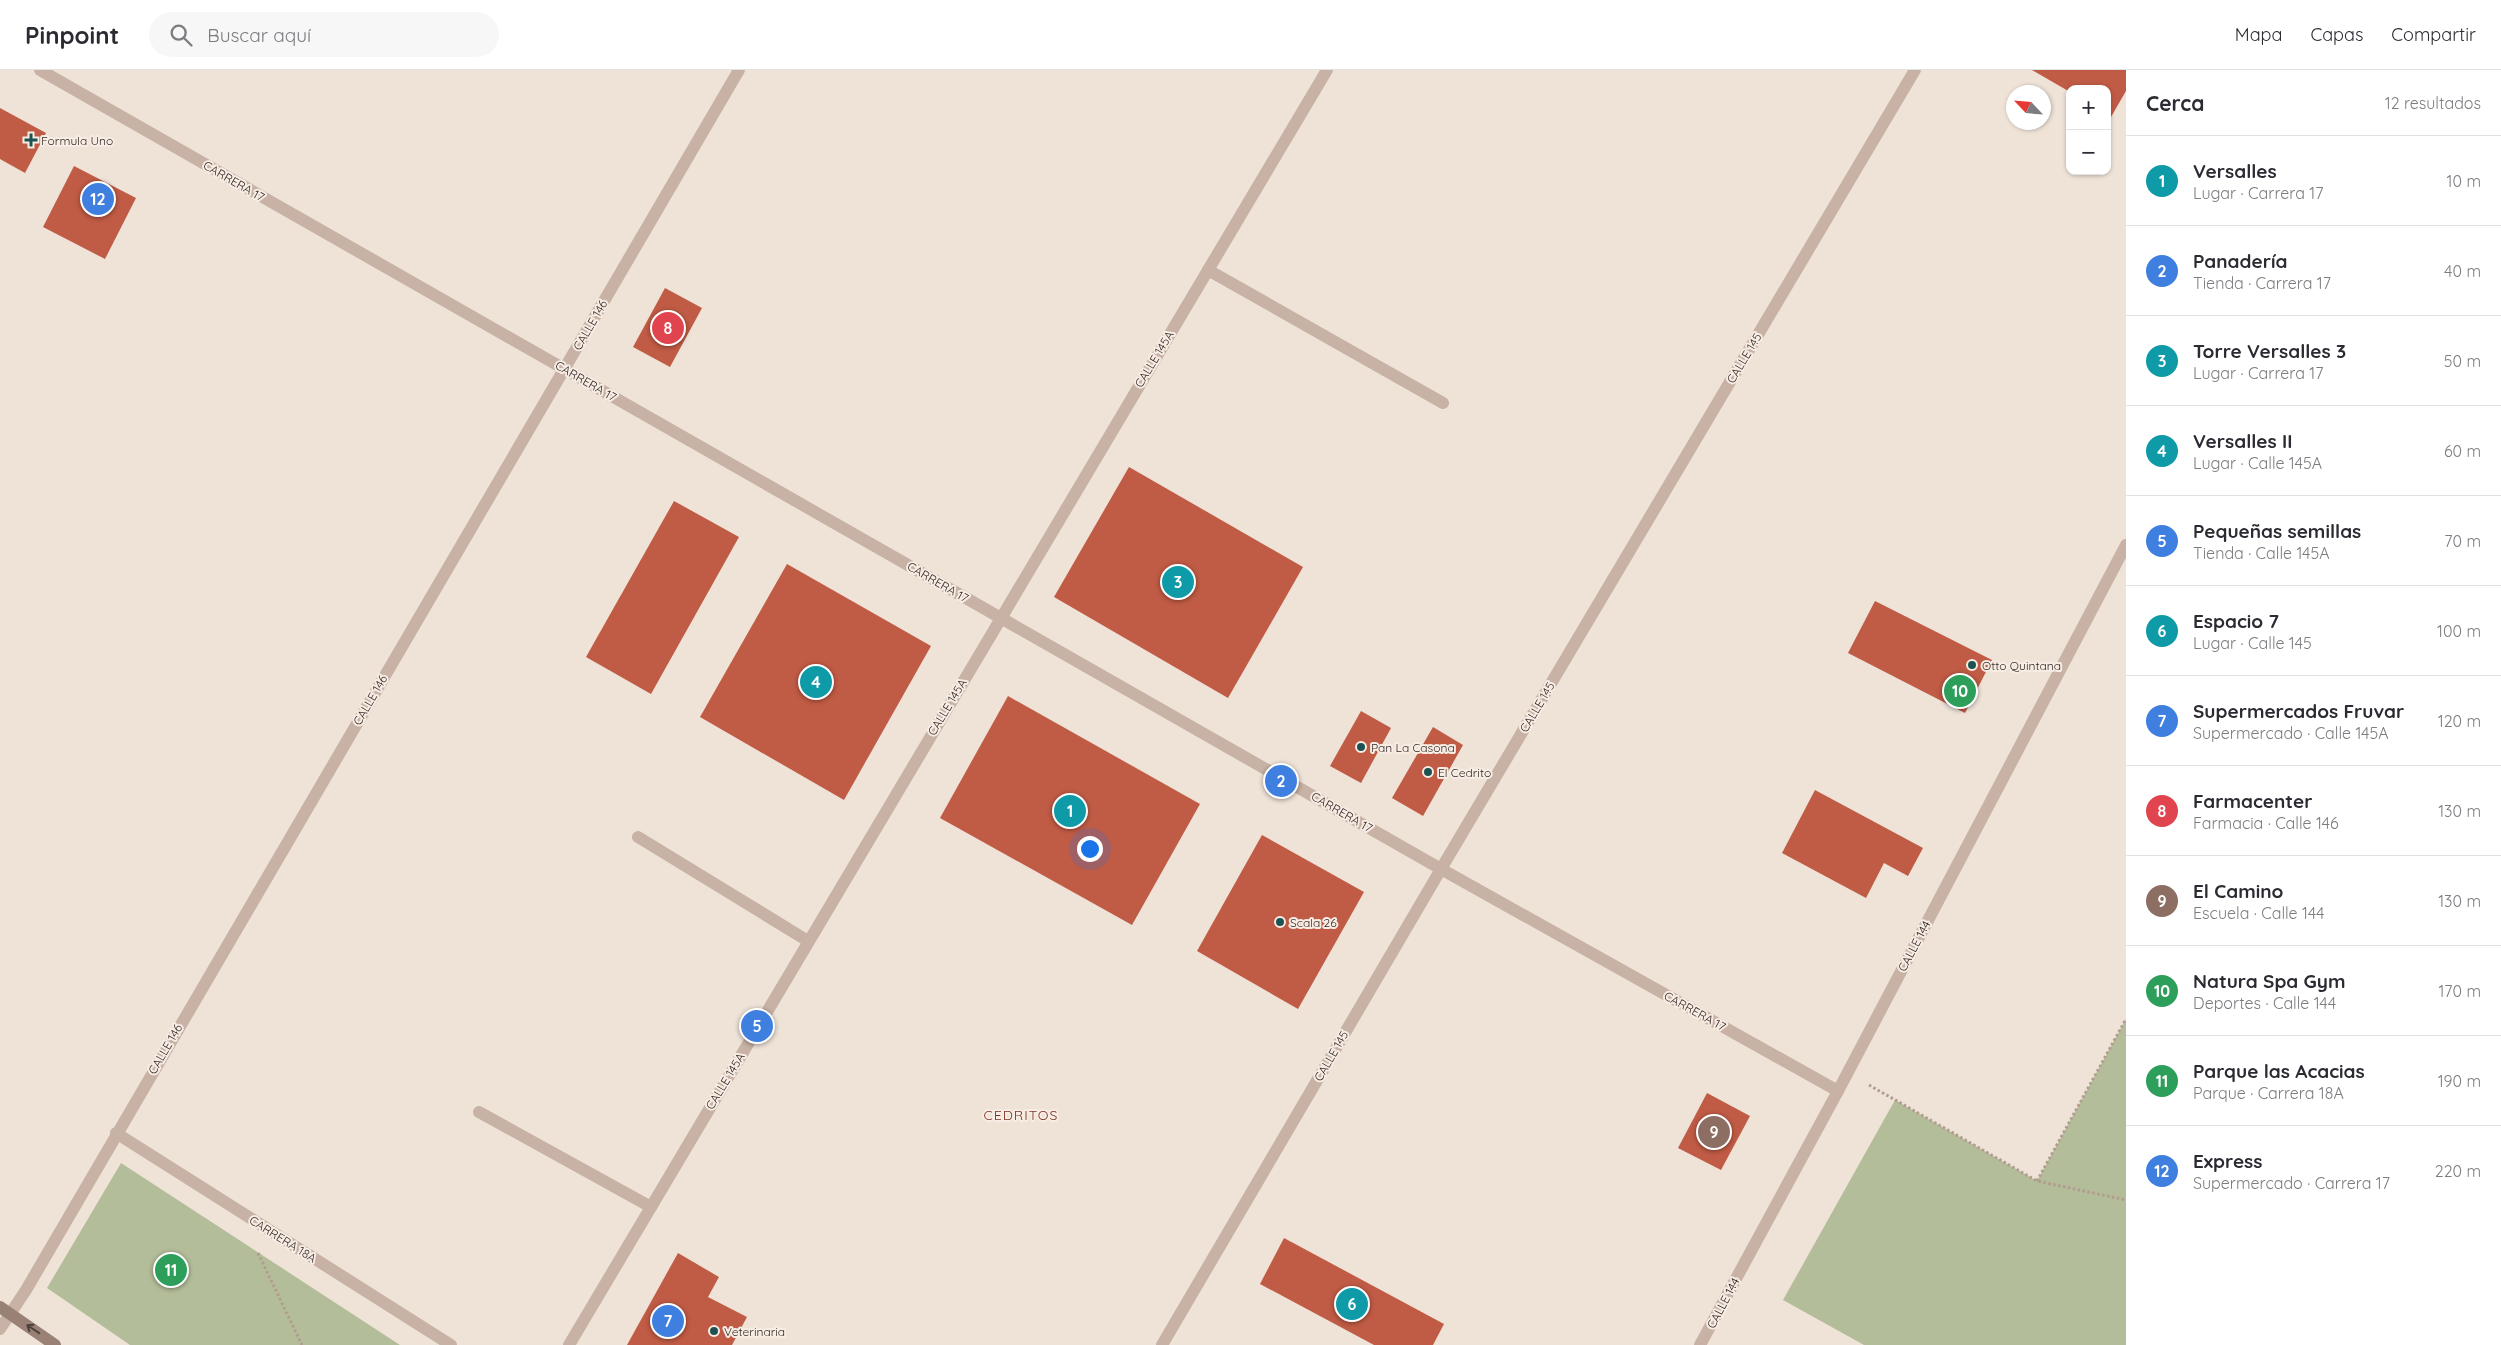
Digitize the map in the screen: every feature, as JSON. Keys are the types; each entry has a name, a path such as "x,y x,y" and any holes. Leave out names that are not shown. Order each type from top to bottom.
{"main road":[{"path":"5,1311 55,1345"}],"street":[{"name":"CARRERA 17","path":"40,70 1441,869 1838,1091"},
{"name":"CALLE 146","path":"0,1329 5,1311 116,1133 739,70"},
{"name":"CALLE 145A","path":"569,1345 1000,617 1327,70"},
{"name":"CALLE 145","path":"1162,1345 1441,869 1915,70"},
{"path":"1208,270 1444,403"},
{"name":"CALLE 144","path":"1700,1345 1838,1091 2126,545"},
{"path":"638,836 808,941"},
{"path":"479,1112 651,1207"},
{"name":"CARRERA 18A","path":"116,1133 450,1345"}],"path":[{"path":"2037,1181 2126,1019"},
{"path":"1847,1072 2037,1181 2126,1200"},
{"path":"263,1226 257,1252 302,1345"}],"green space":[{"path":"2126,1019 2126,1345 1864,1345 1783,1300 1895,1100 2037,1181"},
{"path":"121,1163 400,1345 130,1345 47,1288"}],"building":[{"path":"2032,70 2126,70 2126,91 2111,117 2111,85 2066,85 2066,90"},
{"path":"0,108 46,133 25,173 0,159"},
{"path":"74,166 136,198 105,259 43,227"},
{"path":"665,288 702,308 670,367 633,347"},
{"path":"1129,467 1303,567 1228,698 1054,597"},
{"path":"674,501 739,537 651,694 586,657"},
{"path":"787,564 931,646 844,800 700,717"},
{"path":"1875,601 1992,660 1965,713 1848,653"},
{"path":"1008,696 1200,804 1132,925 940,818"},
{"name":"Pan La Casona","path":"1361,711 1391,728 1361,783 1330,766"},
{"name":"El Cedrito","path":"1433,727 1463,745 1423,816 1392,798"},
{"path":"1815,790 1923,848 1908,876 1884,863 1866,898 1782,853"},
{"name":"Scala 26","path":"1262,835 1364,892 1298,1009 1197,951"},
{"path":"1707,1093 1750,1116 1721,1170 1678,1148"},
{"path":"1284,1238 1444,1324 1433,1345 1374,1345 1260,1284"},
{"path":"678,1253 719,1277 708,1297 747,1317 732,1345 627,1345"}],"place":[{"name":"Formula Uno","path":"31,140"},
{"name":"Express","path":"98,199"},
{"name":"Farmacenter","path":"668,328"},
{"name":"Torre Versalles 3","path":"1178,582"},
{"name":"Otto Quintana","path":"1972,665"},
{"name":"Versalles II","path":"816,682"},
{"name":"Natura Spa Gym","path":"1960,691"},
{"name":"Pan La Casona","path":"1361,747"},
{"name":"El Cedrito","path":"1428,772"},
{"name":"Panadería","path":"1281,781"},
{"name":"Versalles","path":"1070,811"},
{"name":"Scala 26","path":"1280,922"},
{"name":"Pequeñas semillas","path":"757,1026"},
{"name":"El Camino","path":"1714,1132"},
{"name":"Parque las Acacias","path":"171,1270"},
{"name":"Espacio 7","path":"1352,1304"},
{"name":"Supermercados Fruvar","path":"668,1321"},
{"name":"Veterinaria","path":"714,1331"}],"district":[{"name":"CEDRITOS","path":"1021,1115"}]}
